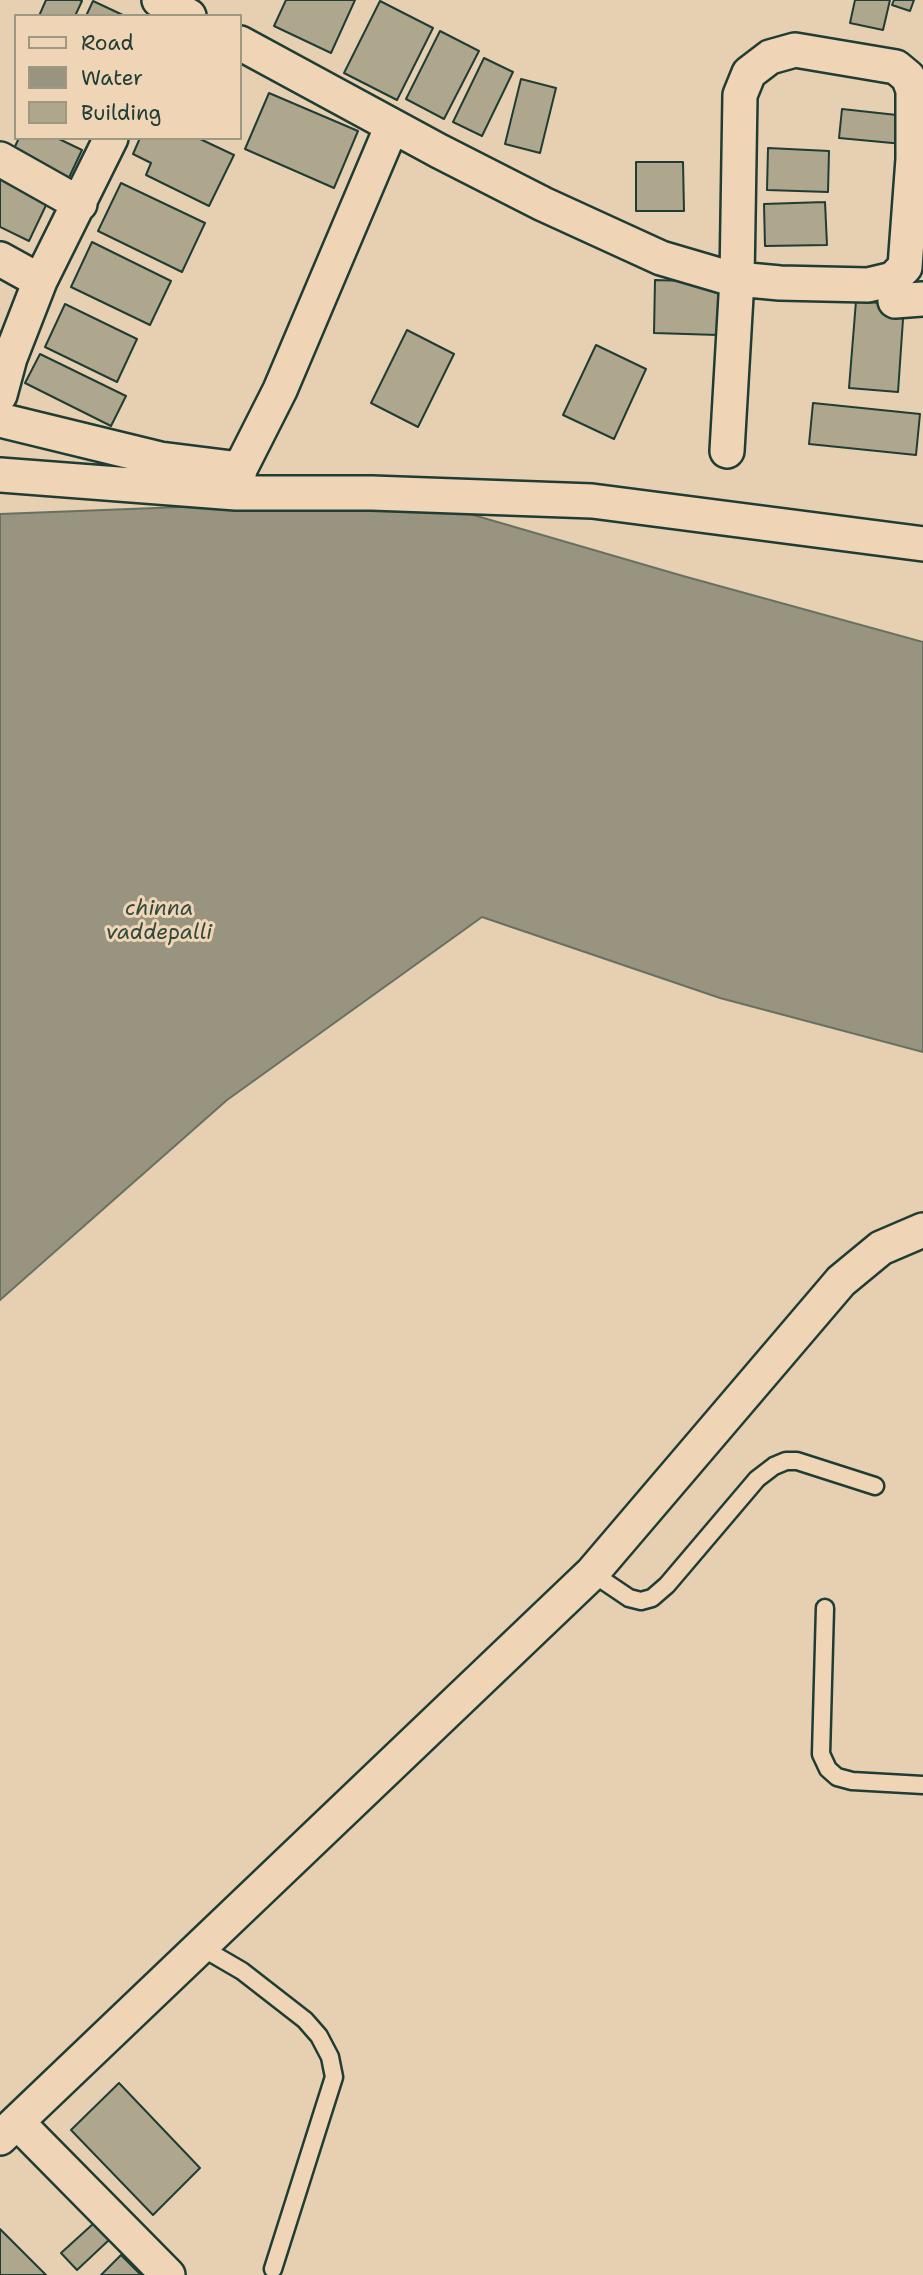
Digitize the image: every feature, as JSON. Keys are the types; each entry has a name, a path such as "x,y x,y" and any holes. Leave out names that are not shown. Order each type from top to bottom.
{"street":[{"path":"242,44 543,204 661,258 737,279 868,285 893,279 905,267 913,159 913,90 908,76 896,67 795,50 770,58 749,73 740,95 737,279 727,451"},
{"path":"238,481 280,390 392,126"},
{"path":"0,395 10,358 40,281 110,140"},
{"path":"0,159 79,204"},
{"path":"0,259 40,281"},
{"path":"0,420 238,481"},
{"path":"0,475 238,481 372,493 592,500 923,544"},
{"path":"168,2275 9,2130 208,1951 252,1900 592,1573 841,1281 881,1248 923,1230"}],"lane":[{"path":"592,1573 629,1598 642,1601 652,1598 667,1585 757,1479 786,1461 797,1461 875,1486"},
{"path":"825,1608 821,1754 828,1769 837,1777 852,1782 923,1785"},
{"path":"208,1951 242,1971 305,2020 320,2036 330,2057 334,2077 273,2270"}],"water":[{"name":"chinna vaddepalli","path":"415,498 923,642 923,1052 720,998 482,917 227,1100 0,1300 0,514"}],"building":[{"path":"46,0 82,1 76,14 40,14"},
{"path":"286,0 355,0 331,53 274,26"},
{"path":"855,0 890,0 883,30 850,23"},
{"path":"894,0 914,0 910,11 892,5"},
{"path":"93,1 121,14 87,14"},
{"path":"380,1 433,28 397,100 344,73"},
{"path":"440,31 479,51 444,119 406,99"},
{"path":"484,58 513,72 482,136 453,122"},
{"path":"521,79 556,88 540,153 505,144"},
{"path":"269,93 358,131 334,188 245,149"},
{"path":"842,109 906,116 903,144 839,138"},
{"path":"18,140 61,140 82,150 65,186 9,159"},
{"path":"139,140 202,140 234,155 209,206 146,175 151,163 133,154"},
{"path":"768,148 829,151 828,192 767,190"},
{"path":"636,162 683,162 684,211 636,211"},
{"path":"0,178 48,201 29,241 0,227"},
{"path":"121,183 205,223 182,272 98,231"},
{"path":"825,202 827,245 765,246 764,204"},
{"path":"92,242 171,281 150,325 71,287"},
{"path":"655,280 719,282 718,335 654,333"},
{"path":"856,301 904,305 898,392 849,388"},
{"path":"65,304 137,339 117,382 45,347"},
{"path":"407,330 454,354 418,427 371,403"},
{"path":"596,345 646,369 614,439 563,415"},
{"path":"40,354 126,396 111,426 25,383"},
{"path":"813,403 920,414 916,455 809,444"},
{"path":"119,2083 200,2168 153,2215 71,2130"},
{"path":"94,2223 110,2239 77,2270 61,2253"},
{"path":"0,2229 46,2275 0,2275"},
{"path":"121,2255 141,2275 101,2275"}]}
